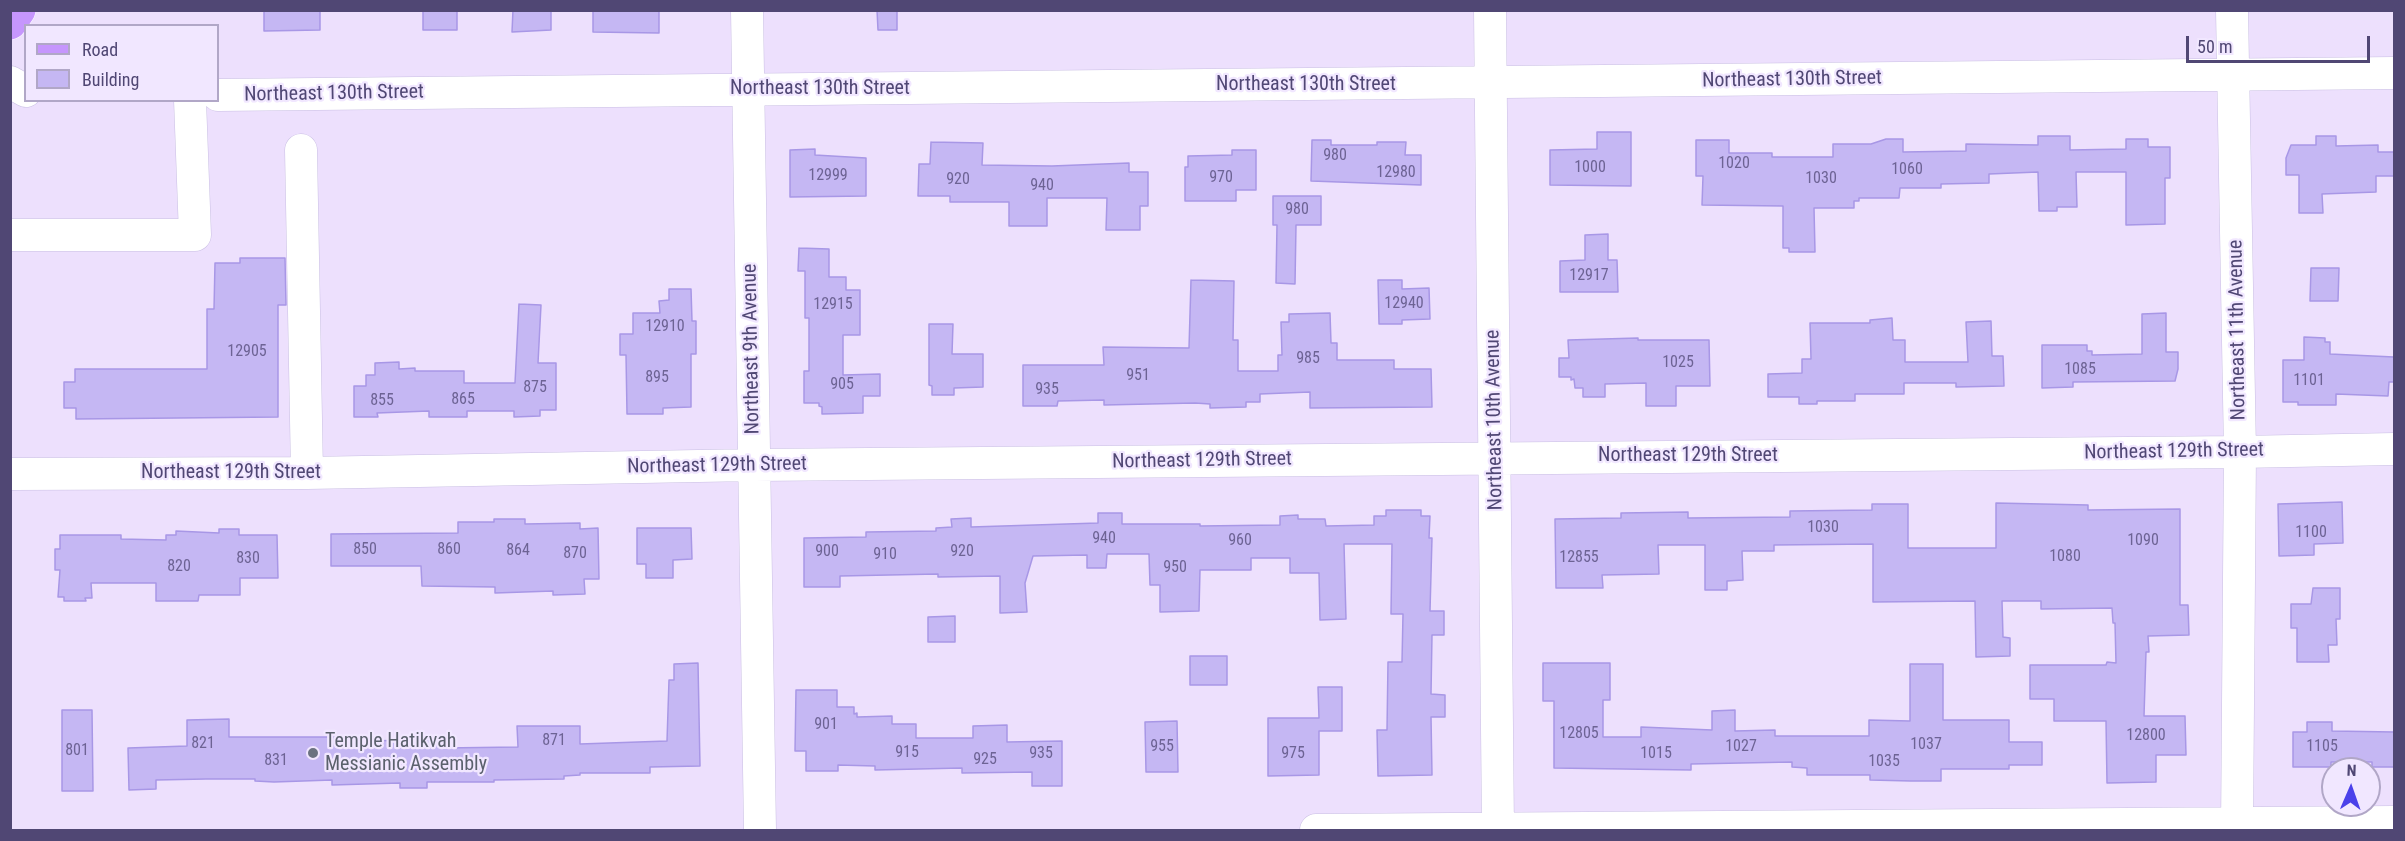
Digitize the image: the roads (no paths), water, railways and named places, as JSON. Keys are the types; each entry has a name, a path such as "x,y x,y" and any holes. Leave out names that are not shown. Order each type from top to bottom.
{"main road":[{"path":"10,23 19,10"}],"street":[{"name":"Northeast 9th Avenue","path":"747,10 760,831"},
{"name":"Northeast 10th Avenue","path":"1490,10 1498,829"},
{"name":"Northeast 11th Avenue","path":"2232,10 2240,452 2237,827"},
{"name":"Northeast 130th Street","path":"219,95 2394,73"},
{"path":"10,82 24,90"},
{"path":"10,235 195,235 190,102"},
{"path":"301,150 307,473"},
{"name":"Northeast 129th Street","path":"10,474 307,473 754,465 2240,452 2394,448"},
{"path":"1316,831 2237,827 2394,822"}],"place":[{"name":"Temple Hatikvah Messianic Assembly","path":"313,753"}]}
